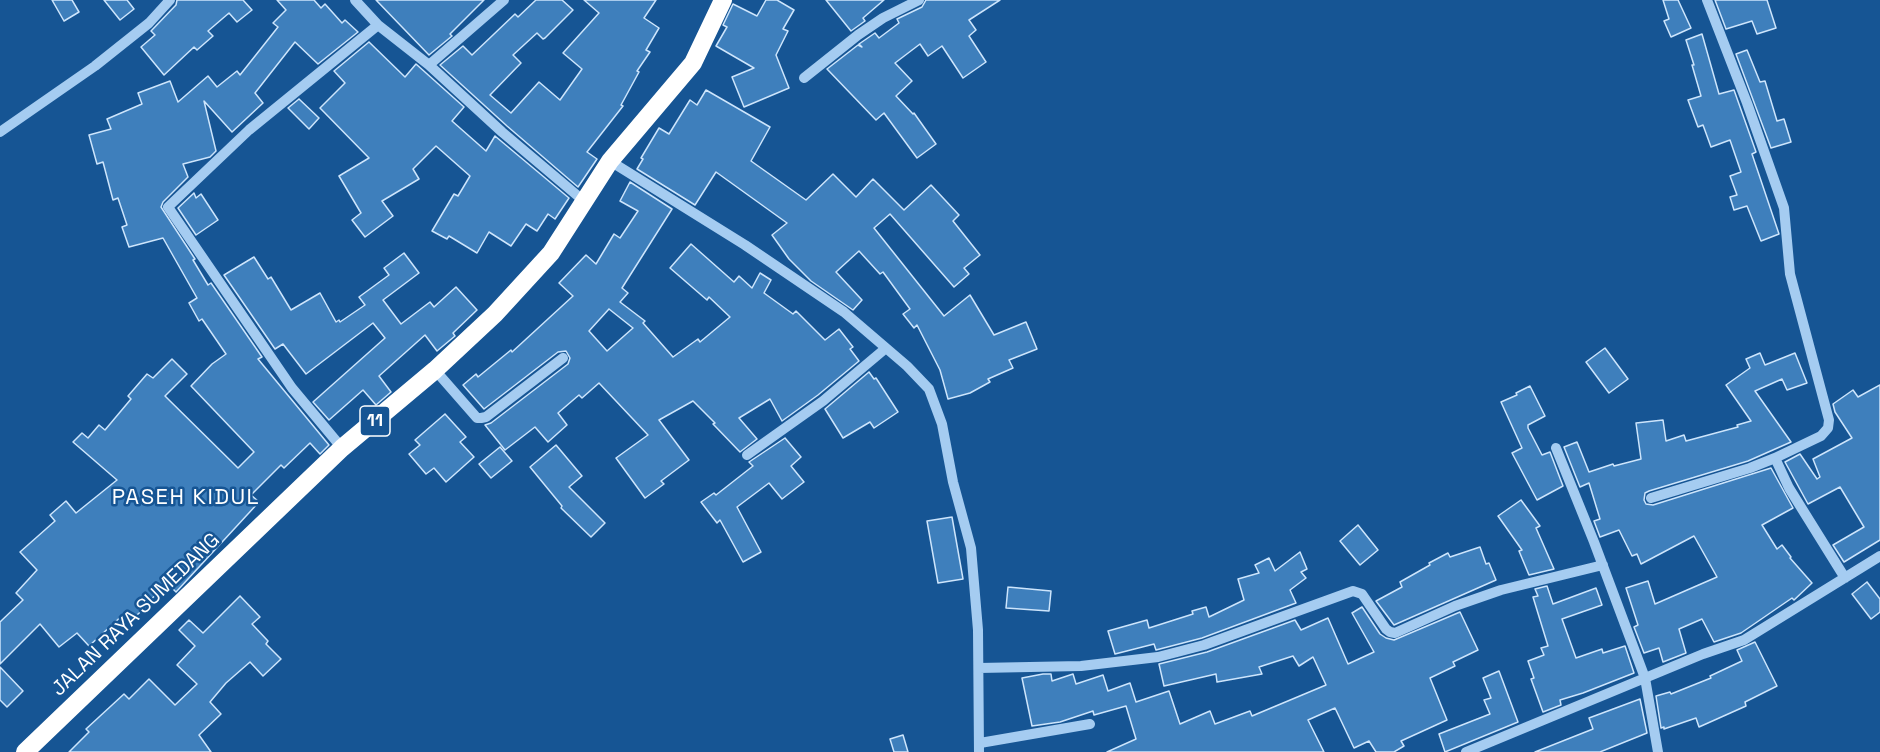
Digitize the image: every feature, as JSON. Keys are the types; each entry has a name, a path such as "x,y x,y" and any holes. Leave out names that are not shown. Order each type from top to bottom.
{"highway":[{"name":"JALAN RAYA SUMEDANG","path":"25,752 342,448 435,370 495,314 551,253 610,161 693,63 723,0"}],"street":[{"path":"0,132 95,66 149,23 170,0"},
{"path":"355,0 378,25 429,65 502,132 585,202"},
{"path":"429,65 504,0"},
{"path":"804,78 883,18 920,0"},
{"path":"1651,498 1750,468 1775,458 1821,435 1828,428 1829,420 1790,274 1784,208 1748,103 1707,0"},
{"path":"342,448 292,388 168,207 249,130 378,25"},
{"path":"610,161 745,245 844,312 907,366 929,389 942,424 971,548 978,630 980,747 1090,724"},
{"path":"747,455 823,401 886,348"},
{"path":"435,370 477,418 482,418 563,358"},
{"path":"1556,448 1645,678 1659,752"},
{"path":"1775,458 1789,488 1845,578"},
{"path":"1466,752 1744,640 1880,556"},
{"path":"979,668 1081,666 1158,657 1204,645 1353,591 1362,594 1386,629 1395,633 1455,606 1501,590 1603,565"}],"building":[{"path":"52,0 72,0 79,12 64,21"},
{"path":"104,0 127,0 134,9 120,20"},
{"path":"177,0 243,0 252,10 237,22 229,13 208,31 213,36 197,50 194,47 164,75 141,47 155,35 151,31 176,5"},
{"path":"277,0 314,0 321,8 325,4 342,23 345,20 358,32 318,64 295,42 255,93 263,103 232,132 204,101 216,151 210,157 183,164 188,177 163,202 161,207 195,259 193,260 208,285 211,283 262,357 258,359 329,445 320,454 310,443 284,468 281,465 251,495 259,502 176,592 168,584 131,620 125,613 89,646 77,633 59,647 40,624 0,664 0,622 23,600 16,593 37,570 20,552 55,521 50,515 66,501 76,513 117,480 73,442 82,433 88,438 99,425 105,430 131,399 128,396 147,374 153,378 172,359 187,374 165,396 238,468 254,452 191,386 212,364 226,354 202,319 199,321 189,303 197,298 163,238 129,247 122,227 127,225 118,198 113,200 103,162 97,164 89,135 111,129 107,119 142,104 138,93 170,81 178,102 208,76 217,87 237,71 240,75 278,27 273,23 286,10"},
{"path":"376,0 484,0 450,34 452,36 429,55"},
{"path":"536,0 562,0 573,10 545,38 543,39 537,33 513,55 521,63 490,95 511,113 539,82 560,100 582,69 563,53 599,13 584,0 656,0 644,18 659,28 646,50 650,52 637,71 639,72 621,105 623,106 587,152 597,159 578,187 440,65 463,46 472,55 515,14 518,17"},
{"path":"766,0 777,0 794,10 783,29 788,31 776,55 789,88 744,107 732,77 754,68 716,46 727,27 723,25 733,4 757,16"},
{"path":"826,0 884,0 863,18 865,21 851,31"},
{"path":"926,0 1000,0 969,20 976,30 969,36 986,62 963,78 942,46 928,56 920,44 895,63 912,81 896,96 914,113 936,144 917,158 884,113 876,120 827,69 858,45 862,47 859,44 875,33 879,38 899,23 897,19 922,7"},
{"path":"1663,0 1678,0 1691,28 1671,37 1664,21 1669,19"},
{"path":"1715,0 1767,0 1776,28 1757,34 1752,21 1726,29"},
{"path":"1702,34 1719,94 1734,90 1756,152 1752,154 1779,234 1761,241 1747,206 1734,210 1730,197 1737,195 1730,176 1741,172 1730,140 1711,147 1703,125 1698,127 1688,100 1701,96 1686,40"},
{"path":"369,42 405,77 416,64 464,107 452,121 486,151 495,136 569,198 555,219 548,214 537,231 526,224 511,246 489,232 477,253 449,236 447,239 432,231 454,194 458,196 470,176 436,146 413,169 419,179 382,201 393,216 365,237 352,220 361,213 339,176 369,158 320,108 345,83 334,71"},
{"path":"1747,50 1760,82 1765,81 1777,121 1784,119 1791,142 1771,148 1736,54"},
{"path":"706,90 770,127 751,161 806,200 833,174 856,197 873,179 904,210 931,185 959,215 953,221 980,255 964,268 969,274 954,287 890,214 874,228 944,316 970,295 994,335 1026,322 1037,349 1009,360 1013,368 988,379 990,382 970,393 948,399 940,370 917,325 914,328 903,314 910,309 883,272 880,274 859,251 836,272 862,300 853,310 811,281 789,259 772,235 787,223 716,172 695,205 637,169 659,128 669,134 690,100 697,105"},
{"path":"299,99 319,118 309,129 288,108"},
{"path":"630,182 672,209 622,288 628,293 620,302 645,321 643,323 673,357 698,339 700,342 730,317 709,297 707,300 670,268 691,244 734,282 739,276 752,288 760,273 771,280 764,293 793,314 796,311 825,340 839,329 853,347 850,349 859,361 782,421 770,399 739,418 757,439 740,452 693,401 659,420 689,460 661,481 664,484 645,498 616,458 648,435 599,383 582,398 579,395 558,413 567,425 548,442 535,427 505,450 485,425 491,423 568,364 570,358 566,351 558,352 484,409 463,385 476,374 478,377 511,350 512,352 573,296 559,283 586,255 596,264 614,234 620,238 638,211 620,201","holes":["609,309 633,328 607,351 589,331"]},
{"path":"194,193 196,198 201,194 218,220 196,235 178,208"},
{"path":"404,253 419,273 383,300 401,324 430,302 434,307 456,287 477,310 453,333 455,336 437,351 425,335 379,376 391,392 376,405 363,390 329,420 313,402 385,338 373,323 306,374 283,344 275,349 224,275 254,257 268,279 271,277 291,310 320,293 336,322 339,320 340,322 365,305 359,297 389,275 384,268"},
{"path":"1605,348 1628,379 1609,393 1586,362"},
{"path":"1760,353 1765,365 1795,353 1807,383 1787,390 1782,379 1755,391 1791,442 1748,461 1649,491 1645,493 1644,500 1646,504 1653,505 1771,468 1793,508 1762,525 1777,549 1782,545 1812,583 1794,600 1792,598 1741,633 1714,642 1702,619 1679,629 1686,653 1663,662 1659,648 1644,653 1634,627 1638,625 1626,588 1648,581 1655,604 1717,577 1694,536 1641,564 1637,554 1632,556 1619,530 1600,537 1594,521 1600,519 1589,483 1580,487 1564,447 1577,442 1589,472 1613,464 1614,466 1641,459 1636,423 1663,420 1666,441 1684,435 1686,441 1738,427 1737,425 1751,421 1726,385 1750,368 1746,359"},
{"path":"869,372 874,379 876,378 898,412 874,428 870,422 843,438 825,409"},
{"path":"1880,385 1880,540 1844,562 1833,545 1864,527 1840,487 1808,504 1785,462 1800,454 1817,479 1820,477 1813,459 1852,438 1835,412 1833,404 1853,390 1858,397"},
{"path":"1530,386 1545,416 1528,425 1528,428 1542,455 1550,452 1563,486 1537,500 1512,453 1522,448 1501,402"},
{"path":"445,414 466,437 460,442 474,457 446,482 434,468 426,474 409,454 420,445 415,440"},
{"path":"785,438 801,457 791,466 804,482 782,499 769,483 737,507 761,552 743,562 720,520 717,523 701,502 714,493 716,495 753,466 749,462"},
{"path":"556,445 582,476 569,487 605,523 591,537 561,508 562,506 530,467"},
{"path":"500,447 512,461 491,478 479,464"},
{"path":"1521,500 1540,526 1536,528 1554,569 1529,575 1519,551 1522,550 1498,516"},
{"path":"952,517 963,579 938,583 927,521"},
{"path":"1358,525 1378,550 1360,565 1340,541"},
{"path":"1480,547 1486,564 1489,563 1496,580 1394,625 1376,601 1402,587 1400,582 1448,553 1450,557"},
{"path":"1300,552 1307,569 1301,572 1306,578 1290,590 1296,603 1202,638 1156,650 1154,644 1115,654 1108,631 1147,620 1149,628 1193,614 1192,611 1206,607 1209,617 1244,600 1238,579 1259,573 1255,565 1269,558 1275,571"},
{"path":"1867,582 1880,599 1880,612 1871,619 1852,594"},
{"path":"1547,586 1553,604 1596,588 1602,605 1562,619 1576,658 1602,649 1603,653 1625,646 1634,673 1560,700 1561,705 1543,712 1531,679 1534,678 1528,661 1544,655 1541,648 1548,646 1533,597 1538,596 1535,589"},
{"path":"1008,587 1051,591 1049,611 1006,608"},
{"path":"240,596 260,617 252,624 268,641 266,644 281,659 263,676 250,662 226,683 210,702 221,714 199,735 211,752 69,752 89,732 86,729 124,694 129,699 149,679 175,705 197,684 177,665 195,646 179,630 189,620 203,633"},
{"path":"1362,607 1380,634 1394,640 1460,612 1478,650 1453,662 1455,666 1430,678 1447,720 1401,741 1404,746 1394,752 1376,752 1369,741 1354,748 1335,708 1308,720 1324,752 1107,752 1136,739 1126,706 1094,715 1093,711 1060,722 1032,726 1022,678 1043,674 1051,674 1052,681 1073,674 1076,684 1103,675 1108,691 1130,683 1136,702 1169,691 1180,724 1210,711 1215,724 1250,711 1252,716 1326,685 1313,657 1299,666 1293,656 1259,667 1262,674 1217,682 1216,674 1164,686 1159,664 1207,652 1295,620 1301,630 1328,618 1348,664 1374,652 1352,613"},
{"path":"1755,642 1777,686 1745,702 1746,706 1699,727 1696,718 1661,728 1656,696 1670,692 1671,694 1711,678 1710,676 1742,661 1737,650"},
{"path":"0,667 23,691 7,707 0,700"},
{"path":"1499,671 1518,722 1445,752 1439,734 1490,714 1484,700 1491,698 1483,678"},
{"path":"1640,699 1647,733 1600,752 1535,752 1593,729 1589,718"},
{"path":"903,735 908,752 894,752 890,739"}],"district":[{"name":"PASEH KIDUL","path":"186,498"}]}
